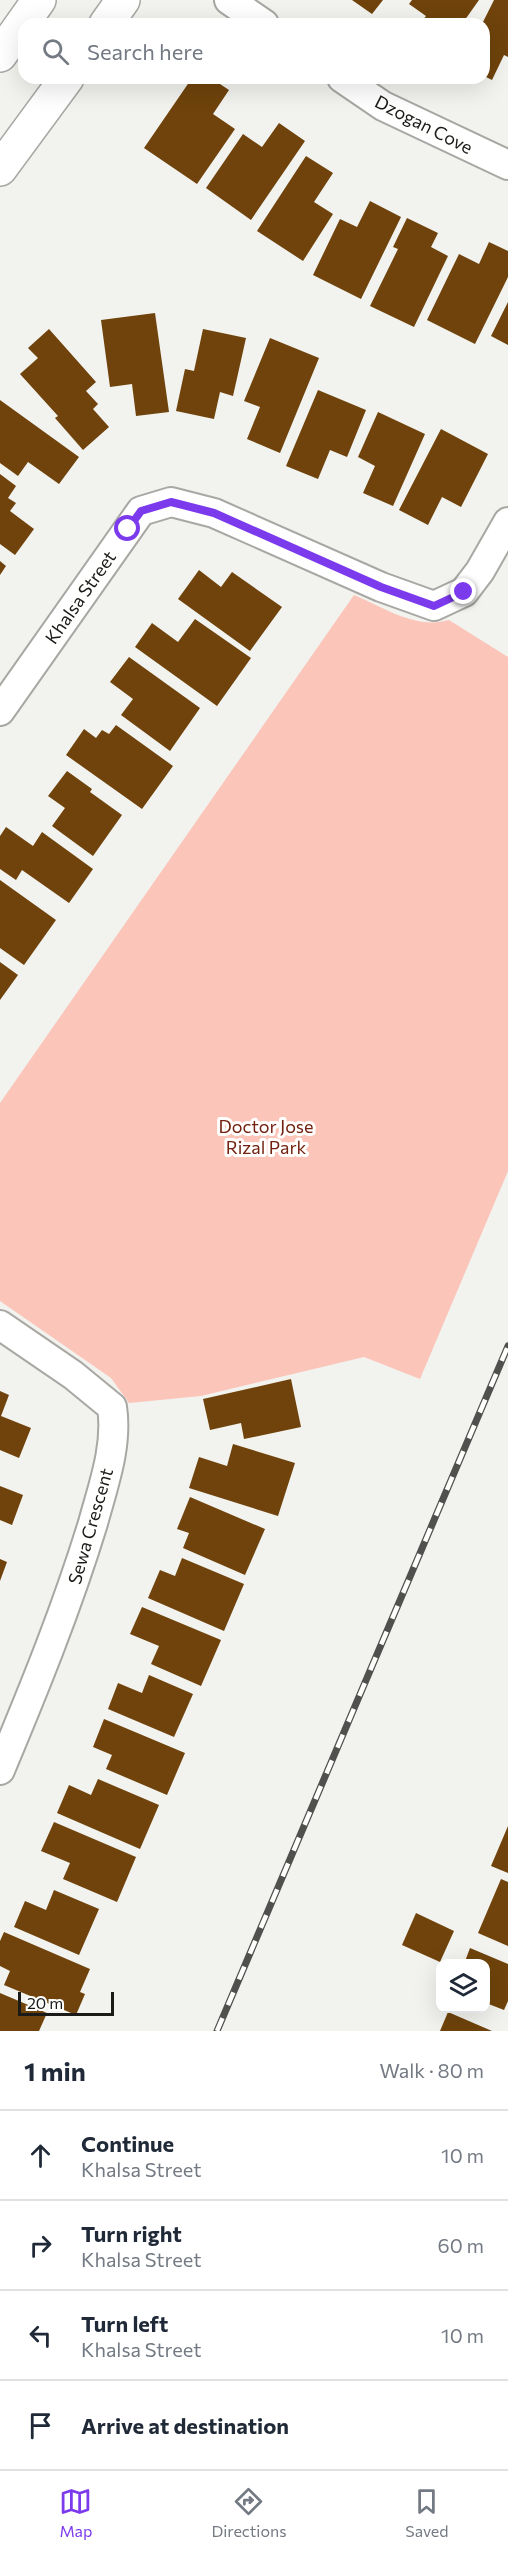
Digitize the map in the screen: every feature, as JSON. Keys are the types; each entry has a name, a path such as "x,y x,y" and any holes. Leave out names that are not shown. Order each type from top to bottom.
{"street":[{"path":"26,18 39,0"},
{"path":"110,18 123,0"},
{"path":"229,0 255,18"},
{"path":"0,55 18,30"},
{"path":"0,170 63,84"},
{"name":"Dzogan Cove","path":"351,84 383,106 508,165"},
{"name":"Khalsa Street","path":"0,711 141,511 171,502 214,513 381,587 434,606 464,592 485,563 508,522"},
{"name":"Sewa Crescent","path":"0,1325 73,1375 112,1407 115,1425 106,1476 75,1580 44,1667 0,1770"}],"green space":[{"name":"Doctor Jose Rizal Park","path":"354,595 412,620 437,622 449,620 508,657 508,1171 420,1379 364,1357 201,1396 129,1403 111,1378 0,1301 0,1103"}],"building":[{"path":"352,0 383,0 372,14"},
{"path":"412,0 479,0 466,18 424,18 426,16 409,4"},
{"path":"494,0 508,0 508,57 504,55 492,80 490,79 490,18 485,18"},
{"path":"188,84 220,84 229,90 213,114 235,129 197,184 144,148"},
{"path":"279,123 305,141 251,220 206,188 243,134 262,147"},
{"path":"306,156 333,173 314,202 333,214 303,261 257,231"},
{"path":"370,201 401,217 361,299 313,275 340,219 357,227"},
{"path":"407,218 438,233 431,247 448,256 414,327 370,306 398,249 393,247"},
{"path":"489,242 508,251 508,277 475,344 427,320 459,254 479,264"},
{"path":"508,302 508,345 491,336"},
{"path":"155,313 169,412 136,416 132,384 110,387 101,320"},
{"path":"49,329 96,382 86,391 98,404 93,409 109,427 83,450 55,418 58,416 20,374 38,358 28,348"},
{"path":"203,329 246,338 233,396 220,392 214,419 176,411 185,369 194,371"},
{"path":"270,338 319,358 280,453 247,439 260,407 244,401"},
{"path":"318,390 366,410 347,457 330,450 318,479 286,466"},
{"path":"0,400 79,457 59,484 28,462 18,476 0,463"},
{"path":"378,412 425,434 393,506 363,493 375,466 358,457"},
{"path":"441,429 488,454 461,507 442,497 428,525 399,510"},
{"path":"0,474 16,486 8,498 16,503 10,511 34,529 15,555 0,544"},
{"path":"0,561 6,566 0,575"},
{"path":"199,570 221,587 232,572 282,607 250,651 178,599"},
{"path":"195,619 251,658 217,706 135,647 152,623 178,642"},
{"path":"129,657 200,708 170,751 121,715 133,699 110,682"},
{"path":"116,725 173,766 142,809 66,755 84,729 96,738 102,730 109,734"},
{"path":"67,771 92,789 90,792 122,815 93,856 52,826 65,808 48,796"},
{"path":"6,827 33,846 42,832 93,869 69,903 22,870 16,880 0,869 0,836"},
{"path":"0,880 56,920 24,965 0,948"},
{"path":"0,962 18,975 0,1000"},
{"path":"291,1379 301,1427 244,1439 241,1423 210,1430 203,1399"},
{"path":"0,1391 9,1395 1,1416 31,1428 19,1458 0,1450"},
{"path":"233,1444 295,1463 278,1516 189,1488 199,1457 227,1466"},
{"path":"0,1486 23,1495 12,1525 0,1520"},
{"path":"190,1497 265,1529 245,1575 183,1548 189,1533 177,1529"},
{"path":"182,1558 244,1584 224,1631 148,1598 160,1570 175,1576"},
{"path":"0,1559 7,1562 0,1581"},
{"path":"142,1607 221,1640 201,1686 151,1664 159,1646 130,1634"},
{"path":"149,1675 193,1694 174,1737 108,1709 118,1683 142,1693"},
{"path":"104,1719 185,1753 167,1795 106,1769 112,1755 93,1747"},
{"path":"98,1779 159,1805 140,1849 57,1813 69,1785 91,1795"},
{"path":"54,1822 136,1857 117,1902 63,1879 70,1863 41,1851"},
{"path":"508,1826 508,1873 491,1866"},
{"path":"501,1879 508,1882 508,1946 478,1933"},
{"path":"54,1890 99,1909 79,1955 14,1927 25,1901 46,1910"},
{"path":"416,1913 454,1931 441,1959 436,1960 402,1945"},
{"path":"4,1932 90,1969 80,1992 85,1994 76,2015 4,1985 10,1971 0,1966 0,1941"},
{"path":"470,1948 508,1964 508,2001 504,2010 490,2005 490,1959 466,1959"},
{"path":"0,1993 47,2013 39,2031 0,2031"},
{"path":"448,2013 450,2013 492,2031 440,2031"}],"railway":[{"path":"217,2031 508,1346"}],"route":[{"path":"128,529 141,511 171,502 214,513 381,587 434,606 464,592"}]}
